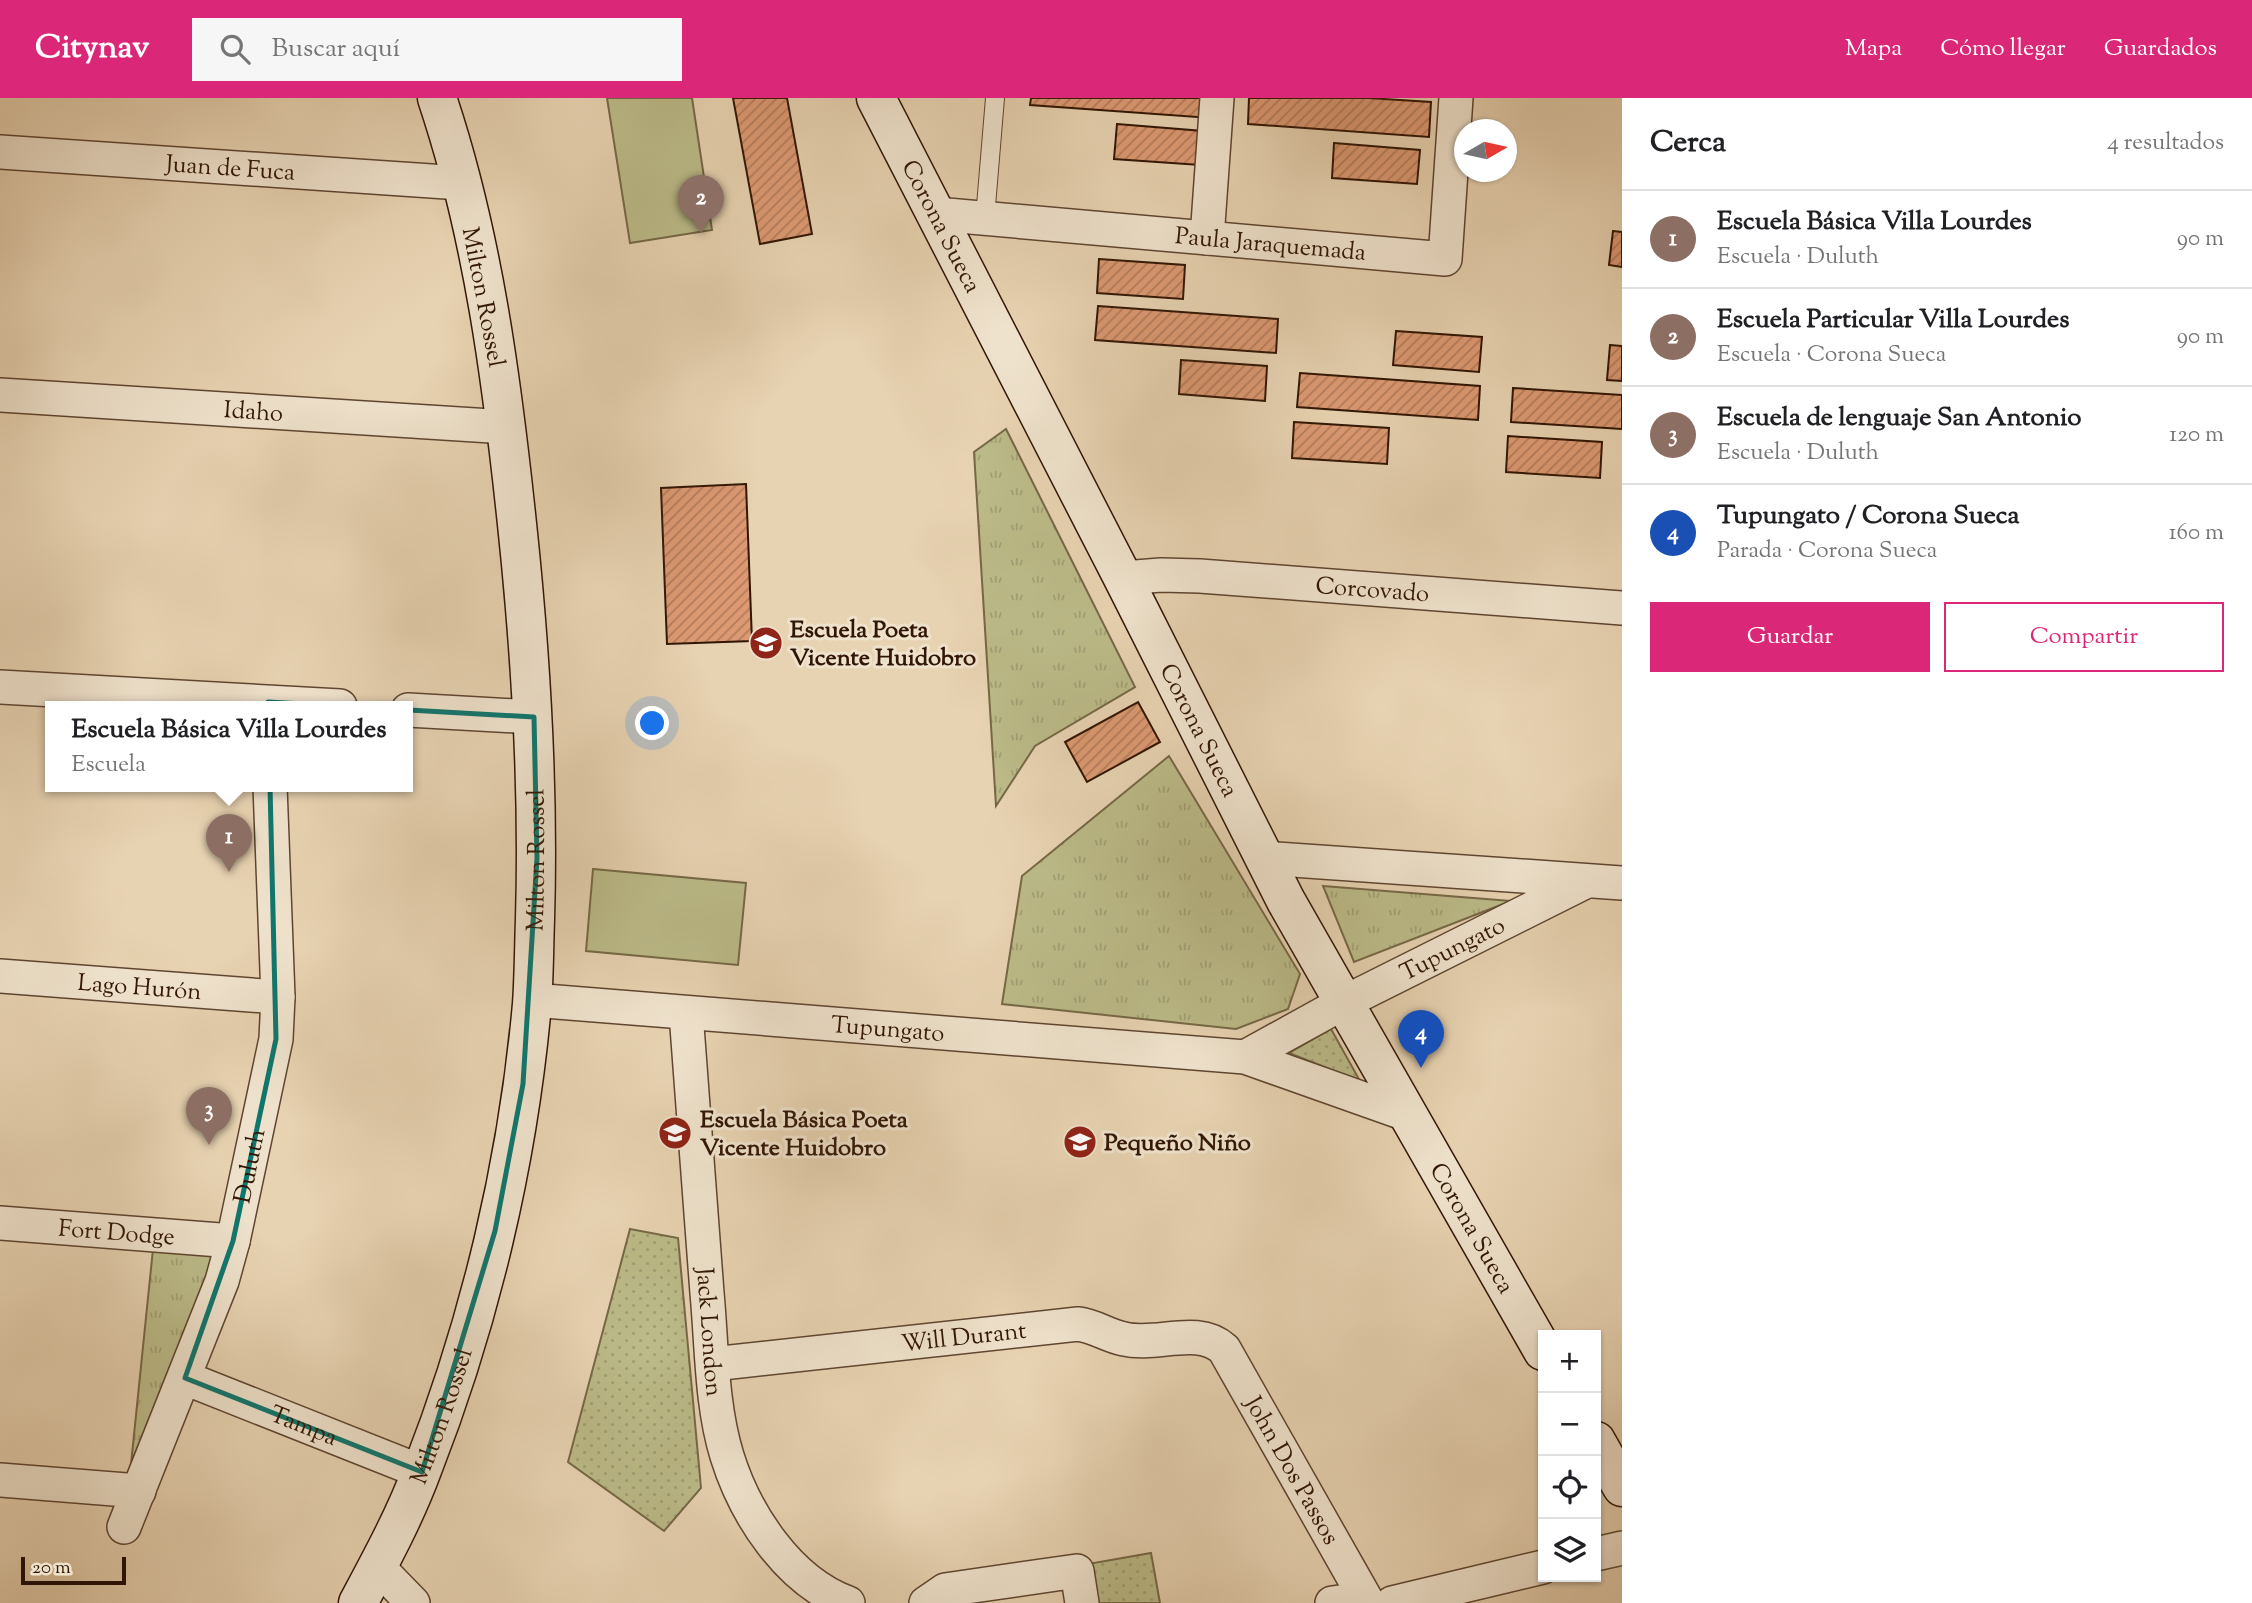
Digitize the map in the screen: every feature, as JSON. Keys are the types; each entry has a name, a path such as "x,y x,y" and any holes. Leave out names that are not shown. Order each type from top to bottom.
{"street":[{"name":"Milton Rossel","path":"358,1603 422,1472 460,1358 495,1231 523,1084 532,1000 537,858 534,717 524,587 507,427 488,308 461,183 437,98"},
{"name":"Corona Sueca","path":"876,98 1124,578 1264,858 1343,1003 1538,1342"},
{"path":"1207,238 1217,98"},
{"name":"Paula Jaraquemada","path":"936,214 1445,259 1456,98"},
{"name":"Juan de Fuca","path":"0,152 461,183"},
{"name":"Idaho","path":"0,395 507,427"},
{"name":"Corcovado","path":"1124,578 1200,576 1622,608"},
{"path":"0,687 221,701"},
{"path":"413,709 534,717"},
{"name":"Duluth","path":"124,1527 222,1281 272,1063 278,997 270,792"},
{"name":"Tupungato","path":"1264,858 1612,885"},
{"name":"Tupungato","path":"1245,1057 1343,1003 1612,885"},
{"name":"Lago Hurón","path":"0,976 278,997"},
{"name":"Tupungato","path":"532,1000 1245,1057 1406,1114"},
{"name":"Jack London","path":"686,1013 713,1364 727,1455 749,1508 781,1553 818,1586 848,1603"},
{"name":"Fort Dodge","path":"0,1223 233,1241"},
{"name":"Will Durant","path":"713,1364 1078,1324 1124,1339 1144,1341 1196,1337 1212,1340"},
{"name":"John Dos Passos","path":"1212,1340 1224,1349 1368,1603"},
{"name":"Tampa","path":"185,1378 422,1472"},
{"path":"1601,1450 1622,1487"},
{"path":"0,1480 139,1491"},
{"path":"1601,1553 1622,1548"},
{"path":"377,1566 413,1603"},
{"path":"1392,1603 1538,1568"},
{"path":"926,1603 944,1590 1077,1571 1082,1603"},
{"path":"1332,1603 1368,1603"}],"lane":[{"path":"985,218 995,98"}],"highlighted area":[{"path":"268,702 534,717 537,858 523,1084 495,1231 422,1472 185,1378 233,1241 276,1039"}],"green space":[{"path":"607,98 692,98 712,230 630,243"},
{"path":"1006,429 1135,687 1035,746 996,806 974,452"},
{"path":"1169,756 1300,974 1288,1009 1236,1029 1002,1004 1022,876"},
{"path":"593,869 746,883 738,965 586,951"},
{"path":"1323,886 1511,901 1354,962"},
{"path":"1331,1029 1360,1081 1289,1053"},
{"path":"630,1229 678,1238 701,1488 664,1531 568,1462"},
{"path":"153,1249 216,1254 131,1464"},
{"path":"1151,1553 1160,1603 1095,1603 1088,1564"}],"building":[{"path":"733,98 787,98 812,234 760,244"},
{"path":"1031,98 1213,98 1211,118 1030,105"},
{"path":"1249,98 1368,98 1431,102 1429,137 1248,124"},
{"path":"1117,124 1203,131 1200,165 1114,159"},
{"path":"1334,143 1420,150 1417,184 1332,178"},
{"path":"1613,231 1622,232 1622,267 1609,265"},
{"path":"1099,259 1185,265 1183,299 1097,293"},
{"path":"1098,306 1278,319 1276,353 1095,340"},
{"path":"1396,331 1482,337 1479,372 1393,365"},
{"path":"1610,345 1622,346 1622,381 1607,380"},
{"path":"1181,360 1267,366 1265,401 1179,394"},
{"path":"1300,373 1480,386 1478,420 1297,407"},
{"path":"1513,388 1622,395 1622,429 1511,422"},
{"path":"1294,422 1389,428 1387,464 1292,458"},
{"path":"1508,436 1602,442 1600,478 1506,472"},
{"path":"746,484 752,641 667,644 661,488"},
{"path":"1138,702 1160,742 1087,782 1065,742"}],"place":[{"name":"Escuela Particular Villa Lourdes","path":"701,233"},
{"name":"Escuela Poeta Vicente Huidobro","path":"766,643"},
{"name":"Escuela Básica Villa Lourdes","path":"229,872"},
{"name":"Tupungato / Corona Sueca","path":"1421,1068"},
{"name":"Escuela Básica Poeta Vicente Huidobro","path":"675,1133"},
{"name":"Pequeño Niño","path":"1080,1142"},
{"name":"Escuela de lenguaje San Antonio","path":"209,1145"}]}
